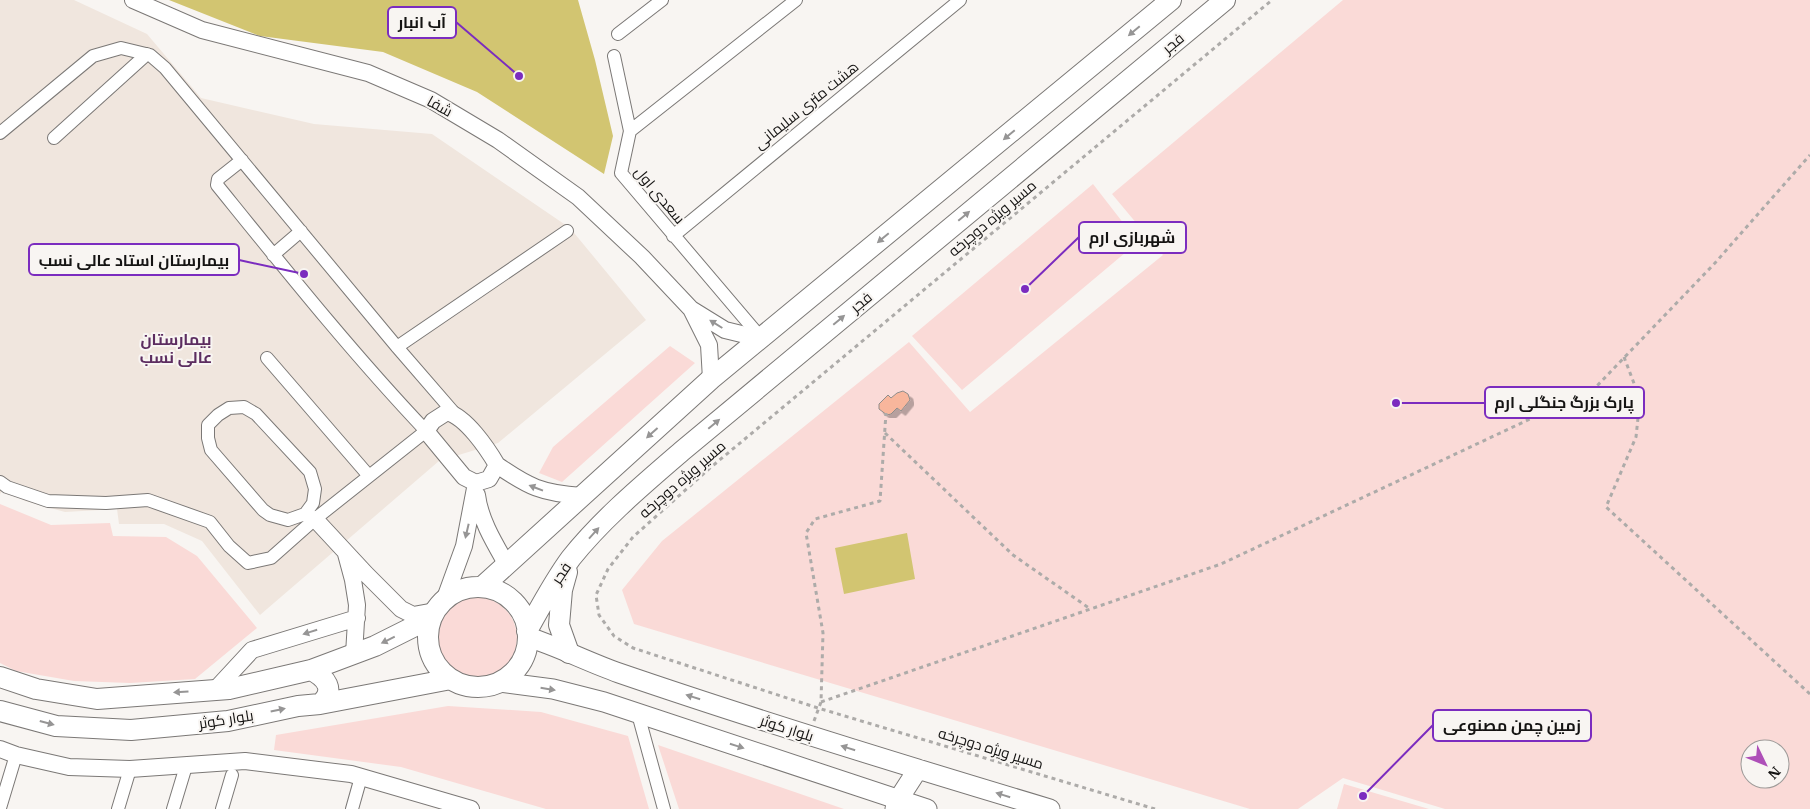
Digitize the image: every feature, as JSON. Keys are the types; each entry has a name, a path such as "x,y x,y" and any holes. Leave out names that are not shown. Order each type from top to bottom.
{"main road":[{"path":"482,587 711,379 762,339 1171,0"},
{"name":"فجر","path":"528,634 555,581 572,557 603,522 682,451 1222,1"},
{"path":"569,653 559,625 562,590 572,557"},
{"path":"482,587 499,592 513,601 522,614 528,634 526,650 520,663 511,674 500,682 484,687 451,679 440,670 430,652 428,632 437,610 455,592 468,588 482,587"},
{"name":"بلوار کوثر","path":"0,678 36,689 97,699 230,689 311,670 354,654 437,610"},
{"name":"بلوار کوثر","path":"528,634 617,672 808,736 1050,809"},
{"path":"311,670 320,674 327,682 327,694 325,700 320,704"},
{"name":"بلوار کوثر","path":"0,711 56,726 131,730 228,721 298,706 320,704 451,679"},
{"path":"500,682 553,689 604,702 897,804 921,808 918,769"},
{"path":"897,804 918,769"}],"street":[{"name":"شفا","path":"133,0 202,30 368,73 431,100 498,140 578,197 642,256 691,309"},
{"path":"618,34 662,0"},
{"path":"614,56 630,132 796,0"},
{"name":"هشت متری سلیمانی","path":"673,236 960,0"},
{"path":"0,132 93,56 121,48 147,54 166,68 397,347 454,414 464,422 489,451 496,465 530,486 548,492 582,496"},
{"path":"54,138 147,54"},
{"name":"سعدی اول","path":"630,132 621,173 762,339"},
{"path":"242,160 218,179 217,185 273,255 464,477 476,483 490,479 496,465"},
{"path":"273,255 301,231"},
{"path":"397,347 567,231"},
{"path":"691,309 725,330 762,339"},
{"path":"691,309 709,345 711,379"},
{"path":"267,358 369,476"},
{"path":"0,482 6,487 48,501 106,503 148,500 210,522 229,546 248,563 271,558 314,511 315,489 310,472 256,414 244,408 229,408 218,415 208,425 208,438 211,450 263,510 288,520 314,511 369,476 426,432 433,421 447,412 454,414"},
{"path":"476,483 483,518 507,565"},
{"path":"314,511 366,574 402,609 413,615 437,610 464,546 476,483"},
{"path":"346,552 357,605 354,654"},
{"path":"215,690 252,650 357,618"},
{"path":"638,714 664,809"},
{"path":"0,749 16,755 70,767 130,769 245,761 351,774 470,809"},
{"path":"0,808 16,755"},
{"path":"173,809 186,766"},
{"path":"118,809 130,769"},
{"path":"222,809 232,775"},
{"path":"352,809 361,777"}],"path":[{"name":"مسیر ویژه دوچرخه","path":"1155,809 818,708 633,648 614,636 599,615 596,595 608,569 633,537 710,468 1272,0"},
{"path":"821,702 1230,560 1594,388 1715,263 1810,155"},
{"path":"1624,357 1640,399 1636,436 1606,508 1810,694"},
{"path":"808,736 821,702 823,633 806,533 815,519 880,501 886,413"},
{"path":"884,433 1013,555 1090,608"}],"shaded area":[{"path":"0,0 74,0 147,34 201,98 314,124 432,134 570,228 646,320 498,443 439,461 260,615 202,541 164,524 119,524 117,509 65,512 25,501 3,490 0,494"},
{"path":"169,0 578,0 595,60 613,136 604,174 477,92 383,52 260,36"},
{"path":"1343,0 1810,0 1810,809 1445,809 1343,778 1298,809 1250,809 634,624 622,590 662,541 909,342 970,412 1163,255 1112,194"},
{"path":"1093,184 1138,242 962,390 912,336"},
{"path":"670,346 695,363 562,482 539,473 553,447"},
{"path":"0,504 51,525 110,523 113,536 166,537 197,556 257,628 195,679 130,683 74,681 16,671 0,663"},
{"path":"907,533 915,579 844,594 835,548"},
{"path":"476,597 492,600 505,609 514,622 517,638 514,654 505,667 492,676 476,679 460,676 447,667 438,654 435,638 438,622 447,609 460,600"},
{"path":"448,706 541,712 628,736 649,809 546,809 401,767 274,750 276,735"},
{"path":"658,745 844,809 679,809"},
{"path":"1344,784 1429,809 1337,809"}],"building":[{"path":"903,391 908,394 910,400 901,411 897,408 887,415 879,409 879,404 888,395 891,398"}],"place":[{"name":"آب انبار","path":"519,76"},
{"name":"بیمارستان استاد عالی نسب","path":"304,274"},
{"name":"شهربازی ارم","path":"1025,289"},
{"name":"پارک بزرگ جنگلی ارم","path":"1396,403"},
{"name":"زمین چمن مصنوعی","path":"1363,796"}],"district":[{"name":"بیمارستان عالی نسب","path":"176,348"}]}
